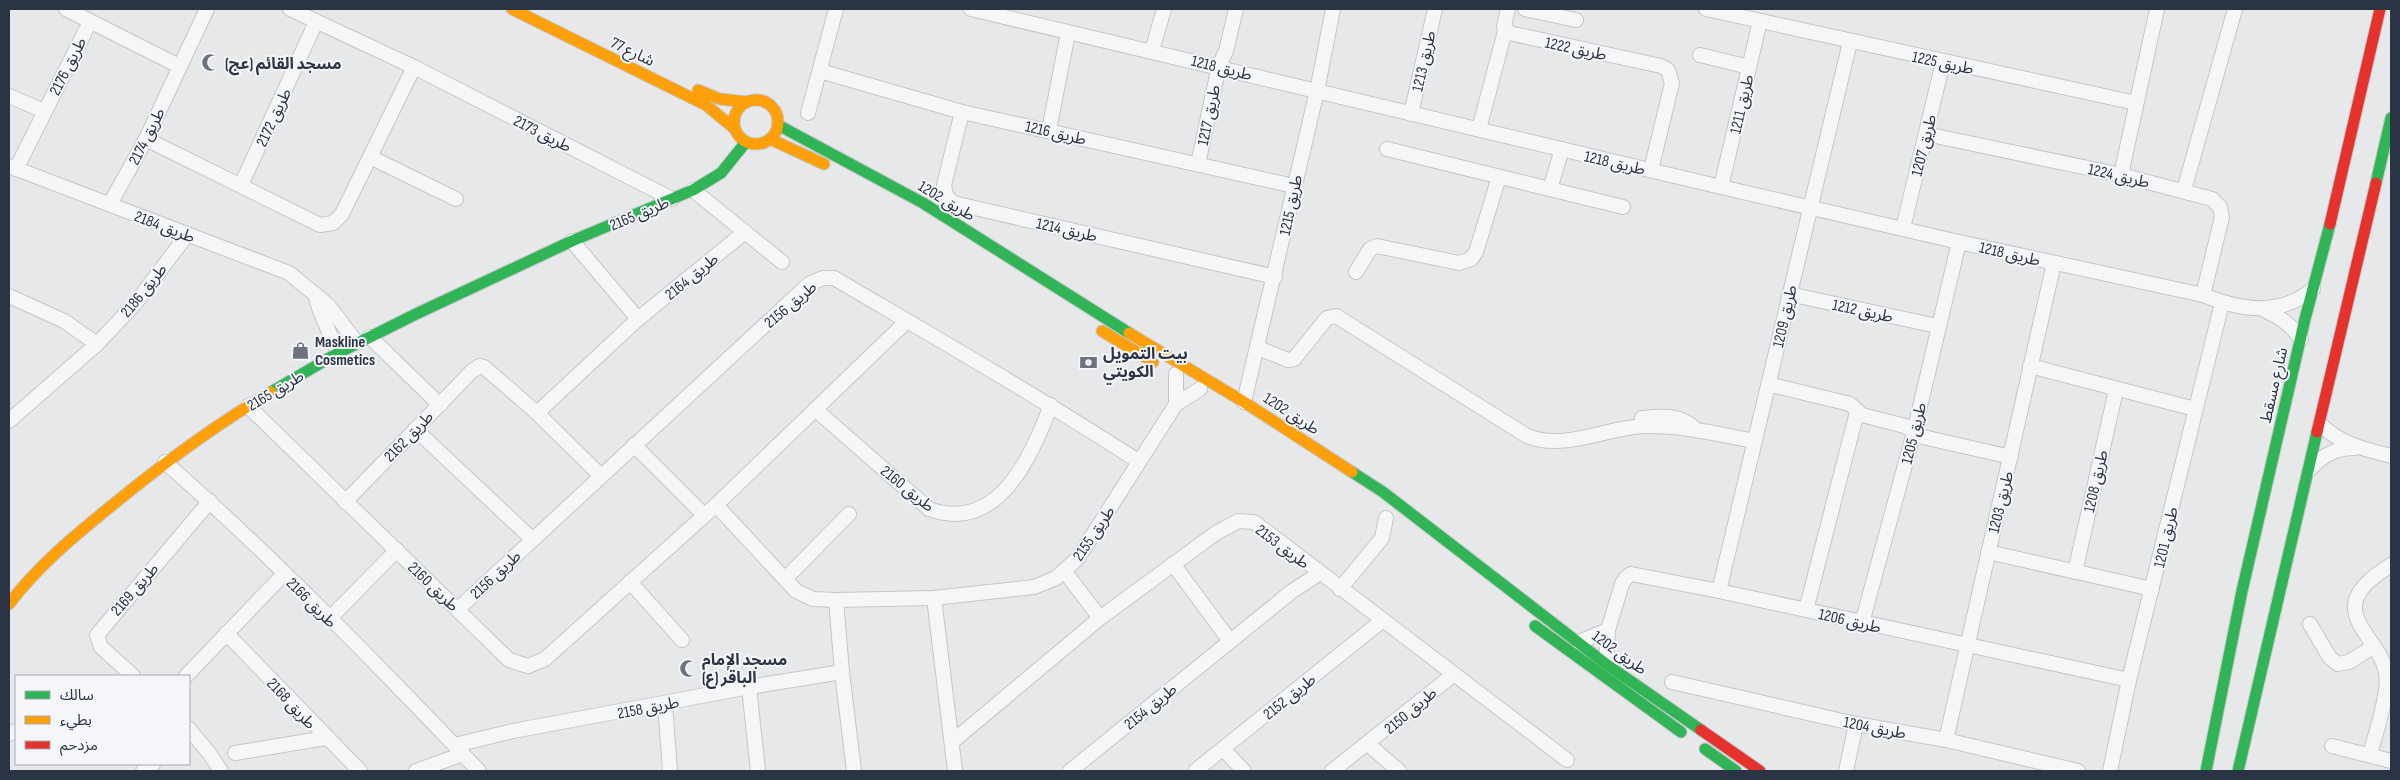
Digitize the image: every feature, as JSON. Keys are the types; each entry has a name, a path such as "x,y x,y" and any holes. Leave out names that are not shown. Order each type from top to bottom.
{"street":[{"path":"66,9 179,66"},
{"name":"طريق 2174","path":"110,204 146,139 207,9"},
{"name":"طريق 2173","path":"290,9 414,67 672,199"},
{"name":"شارع 77","path":"512,9 706,105 735,128"},
{"name":"شارع 77","path":"535,9 711,96 729,101 747,102"},
{"path":"808,113 836,9"},
{"name":"طريق 1218","path":"977,9 1068,33 1219,66 1411,114 1721,187 1810,206 1959,242 2202,295 2222,303 2261,308 2289,305 2313,289"},
{"path":"1152,51 1164,9"},
{"name":"طريق 1217","path":"1198,164 1219,66 1226,51 1236,9"},
{"name":"طريق 1215","path":"1244,402 1275,277 1294,186 1317,91 1333,9"},
{"name":"طريق 1213","path":"1411,114 1434,9"},
{"path":"1479,129 1506,31 1504,26 1508,9"},
{"name":"طريق 1222","path":"1525,9 1576,20"},
{"name":"طريق 1225","path":"1706,9 1754,16 1850,42 2136,103"},
{"path":"2121,175 2157,9"},
{"path":"2184,190 2235,9"},
{"name":"شارع مسقط","path":"2206,771 2242,591 2380,9"},
{"name":"طريق 1211","path":"1721,187 1749,67 1754,16"},
{"name":"طريق 2176","path":"12,168 90,22"},
{"name":"طريق 2172","path":"241,184 316,22"},
{"name":"طريق 1222","path":"1506,31 1661,66 1668,70 1672,83 1650,170"},
{"path":"1049,130 1068,33"},
{"name":"طريق 1209","path":"1719,590 1850,42"},
{"path":"1700,55 1749,67"},
{"name":"طريق 1207","path":"1903,228 1943,62"},
{"path":"146,139 241,184 320,225 333,223 342,214 414,67"},
{"name":"طريق 1216","path":"820,71 962,112 1294,186"},
{"name":"طريق 2176","path":"9,96 44,111"},
{"path":"760,100 768,104 778,117 778,125 770,140 763,143 746,142 739,136 735,128 736,113 747,102 760,100"},
{"name":"طريق 1214","path":"962,112 944,185 946,195 953,202 1275,277"},
{"path":"2238,771 2391,118"},
{"name":"طريق 1202","path":"778,125 923,203 1144,343 1244,402 1384,492 1606,664 1760,771"},
{"name":"طريق 1224","path":"1926,134 2121,175 2212,198 2218,204 2221,212 2202,295"},
{"name":"طريق 1202","path":"770,140 877,190 1000,266"},
{"name":"طريق 2165","path":"9,604 26,582 61,547 165,462 248,406 357,343 572,242 693,190 721,173 746,142"},
{"path":"1387,149 1623,207"},
{"path":"1550,189 1562,149"},
{"path":"370,157 456,199"},
{"name":"طريق 2184","path":"12,168 187,235 278,267 299,279 334,312 357,343"},
{"path":"1356,272 1370,249 1375,246 1459,263 1471,259 1476,252 1499,177"},
{"path":"693,190 782,262"},
{"name":"طريق 2164","path":"538,413 638,319 745,232"},
{"name":"طريق 2186","path":"9,421 97,344 134,305 187,235"},
{"path":"572,242 638,319"},
{"name":"طريق 1205","path":"1862,623 1914,432 1937,326 1959,242"},
{"name":"طريق 1203","path":"1946,740 2054,263"},
{"name":"طريق 2156","path":"458,609 600,475 809,284 816,280 834,278 1052,405 1138,461"},
{"name":"طريق 2184","path":"315,294 338,353"},
{"name":"طريق 1212","path":"1789,294 1937,326"},
{"path":"9,296 64,321 97,344"},
{"name":"طريق 1201","path":"2110,771 2129,680 2222,303"},
{"name":"طريق 1218","path":"2261,308 2285,319 2301,339"},
{"path":"1258,348 1288,360 1294,360 1328,318 1338,316 1527,436 1538,440 1556,442 1586,428 1650,417 1679,418 1685,420 1696,430 1754,441"},
{"name":"طريق 2160","path":"248,406 509,660 528,666 545,659 716,505 907,321"},
{"name":"طريق 1202","path":"1089,323 1263,426 1374,501 1392,518"},
{"path":"370,337 440,405"},
{"name":"طريق 2162","path":"345,502 472,371 480,366 484,367 538,413"},
{"path":"2030,366 2116,390 2195,409"},
{"path":"1176,374 1176,404"},
{"path":"1768,384 1850,404 1857,412 1864,416 1905,426 1923,437 2011,457"},
{"name":"طريق 2155","path":"716,505 796,591 813,599 934,598 1034,587 1045,584 1065,572 1089,542 1138,461 1176,404 1200,389"},
{"name":"طريق 1208","path":"2075,572 2116,390"},
{"name":"طريق 2160","path":"815,409 929,509 952,516 976,511 1002,495 1030,452 1052,405"},
{"path":"1806,610 1857,412"},
{"path":"538,413 600,475"},
{"path":"2320,424 2337,439 2358,448 2391,456"},
{"name":"طريق 2156","path":"415,429 532,539"},
{"path":"634,445 704,515"},
{"path":"2310,469 2332,452 2358,448"},
{"name":"طريق 2166","path":"165,462 210,501 479,771"},
{"name":"طريق 2169","path":"132,675 101,647 97,635 210,501"},
{"path":"785,580 849,514"},
{"path":"1340,589 1382,538 1392,518"},
{"name":"طريق 2153","path":"952,742 1100,618 1216,533 1238,521 1254,522 1567,760"},
{"path":"329,619 397,550"},
{"path":"1988,552 2152,589"},
{"path":"1173,564 1230,641"},
{"path":"2370,755 2387,684 2384,663 2356,615 2356,602 2364,587 2376,575 2391,565"},
{"path":"1065,572 1100,618"},
{"path":"187,675 284,574"},
{"name":"طريق 2154","path":"1070,771 1291,592 1320,574"},
{"name":"طريق 1206","path":"1608,630 1622,584 1625,578 1631,574 1719,590 1862,623 2129,680"},
{"path":"630,582 682,640"},
{"path":"934,598 955,771"},
{"path":"836,600 842,672 854,771"},
{"name":"طريق 2152","path":"1195,771 1383,620"},
{"name":"طريق 1202","path":"1529,620 1583,662 1736,771"},
{"path":"2310,624 2330,658 2338,664 2349,662 2374,646"},
{"path":"1579,642 1608,630 1606,664"},
{"name":"طريق 2168","path":"226,633 360,771"},
{"name":"طريق 2158","path":"459,749 513,731 749,687 842,672"},
{"name":"طريق 2150","path":"1332,771 1453,675"},
{"name":"طريق 1204","path":"1672,682 1856,724 1946,740 2078,771"},
{"path":"749,687 758,771"},
{"path":"665,704 670,771"},
{"path":"1846,771 1856,724"},
{"path":"190,730 221,771"},
{"path":"236,753 326,738"},
{"name":"طريق 2150","path":"1368,744 1399,771"},
{"path":"2332,746 2391,760"},
{"path":"416,771 459,749"},
{"path":"1223,749 1244,771"}],"traffic: fast":[{"path":"2376,183 2391,118"},
{"path":"778,125 923,203 1129,333"},
{"path":"271,392 338,353 416,314 572,241 693,190 721,173 746,142"},
{"path":"2206,771 2242,591 2305,319 2330,224"},
{"path":"2238,771 2317,432"},
{"path":"1352,472 1383,492 1606,664 1701,730"},
{"path":"1535,626 1681,732"},
{"path":"1705,749 1736,771"}],"traffic: slow":[{"path":"512,9 706,105 735,129"},
{"path":"698,90 720,99 747,102"},
{"path":"756,100 768,104 774,110 778,122 774,134 768,140 756,144 744,140 738,134 734,122 738,110 744,104 756,100"},
{"path":"770,139 824,164"},
{"path":"1102,331 1153,362"},
{"path":"1129,333 1244,402 1352,472"},
{"path":"9,604 56,553 129,491 208,432 271,392"}],"traffic: jam":[{"path":"2330,224 2380,9"},
{"path":"2317,432 2376,183"},
{"path":"1701,730 1760,771"}],"place":[{"name":"مسجد القائم (عج)","path":"211,63"},
{"name":"Maskline Cosmetics","path":"301,350"},
{"name":"بيت التمويل الكويتي","path":"1089,362"},
{"name":"مسجد الإمام الباقر (ع)","path":"688,668"}]}
